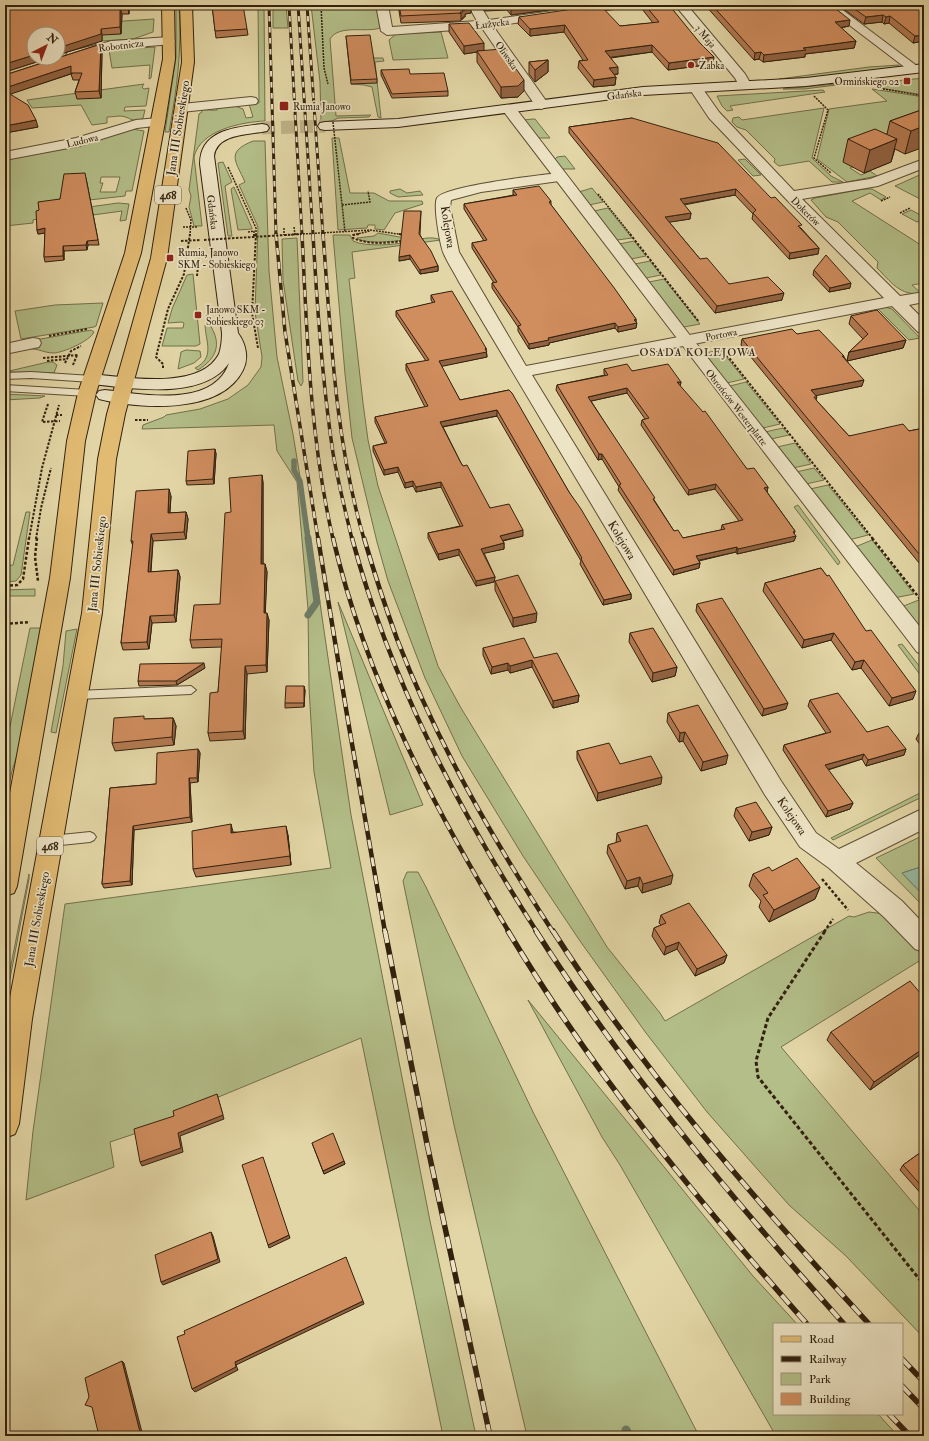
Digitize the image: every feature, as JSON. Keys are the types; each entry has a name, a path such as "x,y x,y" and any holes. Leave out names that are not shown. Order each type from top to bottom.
{"main road":[{"name":"Jana III Sobieskiego","path":"5,886 60,578 76,441 90,386 133,253 158,122 169,59 168,5"},
{"name":"Jana III Sobieskiego","path":"5,1124 19,1019 93,606 108,459 123,389 151,292 159,258 188,62 186,5"}],"street":[{"name":"Łużycka","path":"382,5 384,31 485,24 580,8 621,5"},
{"name":"Oliwska","path":"474,5 485,24 542,105"},
{"name":"3 Maja","path":"680,5 741,77 746,86"},
{"path":"829,5 920,68"},
{"name":"Robotnicza","path":"66,58 112,45 169,41"},
{"name":"Gdańska","path":"329,124 398,123 643,91 806,82 920,68"},
{"name":"Dokerów","path":"695,88 714,115 924,329"},
{"path":"182,108 251,101"},
{"name":"Obrońców Westerplatte","path":"509,109 686,341 924,647"},
{"name":"Ludowa","path":"5,156 79,142 136,124 158,122"},
{"name":"Gdańska","path":"90,386 123,389 170,400 191,397 218,386 232,376 237,370 239,362 236,343 230,333 207,164 208,151 213,144 229,135 239,131 262,128"},
{"path":"792,196 874,183 924,164"},
{"name":"Kolejowa","path":"560,177 459,192 447,196 442,203 451,252 467,282 523,372 773,788 808,840 837,861 893,909 924,941"},
{"name":"Portowa","path":"523,372 924,297"},
{"path":"5,349 36,351"},
{"path":"837,861 924,818"}],"lane":[{"path":"5,376 31,375 90,386"},
{"path":"5,388 90,386"},
{"path":"77,695 191,690"},
{"path":"51,841 90,837"}],"path":[{"path":"321,5 324,68 328,84"},
{"path":"883,89 924,96"},
{"path":"811,94 828,110 815,160 850,186"},
{"path":"329,124 345,232"},
{"path":"342,205 370,202 368,191"},
{"path":"598,194 702,325"},
{"path":"882,201 890,197"},
{"path":"900,213 910,208"},
{"path":"919,224 924,222"},
{"path":"182,227 199,227 200,232"},
{"path":"284,228 284,235"},
{"path":"294,228 295,233"},
{"path":"370,230 367,233 353,235 353,238 358,242 409,241"},
{"path":"204,240 295,233 354,232 370,230 410,236"},
{"path":"248,232 254,231 254,237"},
{"path":"354,232 354,234 359,234"},
{"path":"181,240 201,240 200,238"},
{"path":"197,276 200,249"},
{"path":"83,355 60,355 36,351 33,338 90,329"},
{"path":"719,346 924,604"},
{"path":"5,586 17,585 23,581 36,487 53,422 62,398"},
{"path":"61,427 63,421"},
{"path":"40,585 35,571 37,544 44,490 53,460"},
{"path":"5,624 37,622"},
{"path":"833,918 768,1018 756,1061 758,1077 924,1285"}],"green space":[{"path":"176,5 179,6 180,23 178,70 169,132 165,132 176,57"},
{"path":"258,5 264,5 265,121 245,123 223,129 204,140 198,148 194,157 202,226 194,226 189,207 191,196 189,190 199,114 202,112 201,110 217,110 217,108 235,106 243,109 246,118 253,117 249,104 259,103"},
{"path":"273,5 286,5 288,28 273,28"},
{"path":"311,5 377,5 380,28 346,30 334,34 330,39 336,116 371,115 369,117 338,118 332,121 321,122 320,82"},
{"path":"154,19 153,32 133,39 101,41 64,25"},
{"path":"441,32 448,58 393,60 389,40 396,34"},
{"path":"155,47 151,78 149,79 150,65 112,68 109,50"},
{"path":"360,58 383,58 384,61 375,62 381,118 378,117 372,87 351,84 364,83"},
{"path":"899,65 898,67 821,77 779,79 869,67"},
{"path":"924,78 924,95 880,88 875,83"},
{"path":"877,80 804,89 783,89"},
{"path":"144,84 142,87 144,89 149,88 146,106 125,107 124,111 145,110 143,118 140,120 132,120 121,116 107,117 107,123 92,125 81,105 32,108 27,100"},
{"path":"872,89 924,97 924,128 850,168 861,175 870,171 877,176 847,182 817,159 829,109 887,101"},
{"path":"823,90 825,92 730,106 733,110 727,111 722,106 717,96"},
{"path":"824,108 812,158 831,176 843,182 832,182 809,161 779,166 774,162 775,159 746,130 737,127 732,122 733,118 739,117 742,120"},
{"path":"535,119 550,138 537,138 523,120"},
{"path":"132,129 144,131 132,191 126,191 125,196 71,202 40,210 37,219 33,220 33,223 5,226 5,157","holes":["101,177 120,177 116,192 100,192 103,183 100,183"]},
{"path":"332,138 339,138 350,193 374,193 389,201 422,201 423,204 395,213 384,230 375,229 375,225 368,225 367,228 338,230"},
{"path":"253,141 265,141 269,271 277,357 293,434 314,562 351,815 430,1221 476,1436 443,1436 361,1038 175,1115 176,1120 110,1142 114,1167 26,1200 33,1131 65,904 331,868 314,772 309,688 308,609 297,482 277,451 274,425 142,429 143,425 166,415 200,409 228,399 248,385 261,367 262,357 255,312 258,227 239,185 245,182 238,168 235,157 239,149"},
{"path":"565,156 575,169 561,169 554,160 557,157"},
{"path":"745,159 761,175 753,176 738,160"},
{"path":"223,162 232,182 225,186 232,236 228,236 218,163"},
{"path":"924,173 924,201 895,186"},
{"path":"234,187 252,229 238,230 231,189"},
{"path":"592,188 603,202 589,205 579,192"},
{"path":"400,189 407,193 420,191 423,195 398,197 390,193 390,191"},
{"path":"864,189 872,189 886,197 881,200 870,193 852,201 924,247 924,283 912,285 921,293 908,293 891,283 877,268 878,262 838,222 826,217 811,200"},
{"path":"118,203 129,204 126,220 120,221 122,211 93,215 89,207"},
{"path":"608,208 632,238 617,240 594,211"},
{"path":"911,210 924,217 924,219 917,222 902,214"},
{"path":"378,233 410,239 374,242 357,238 374,236"},
{"path":"333,235 350,235 353,241 372,245 395,244 429,238 441,240 352,252 355,278 349,279 368,440 378,486 438,666 461,708 607,947 665,1021 849,916 854,917 869,912 885,914 924,955 924,958 781,1047 924,1216 924,1338 846,1256 789,1205 707,1112 646,1033 580,941 523,856 462,756 425,678 388,581 377,542 352,438"},
{"path":"297,238 303,382 301,386 298,381 283,280 282,239"},
{"path":"634,241 646,256 631,259 619,244"},
{"path":"650,261 661,275 646,278 635,264"},
{"path":"193,274 200,344 196,346 162,346 167,328 183,328 184,323 182,322 168,323 172,309 187,275"},
{"path":"664,279 700,324 684,327 649,282"},
{"path":"103,303 96,326 94,327 21,339 15,311 55,305"},
{"path":"885,307 892,309 920,338 909,340 877,308"},
{"path":"205,325 210,325 214,332 216,338 216,350 210,361 198,370 195,368 205,360 208,350"},
{"path":"91,330 94,332 87,339 76,346 63,351 53,353 29,349 35,340"},
{"path":"186,350 200,351 201,357 194,363 178,369 181,352"},
{"path":"721,350 744,379 727,383 705,353"},
{"path":"53,362 57,365 54,373 5,372"},
{"path":"746,382 780,424 763,428 730,386"},
{"path":"5,394 45,396 40,398 5,400"},
{"path":"783,428 789,435 771,439 765,432"},
{"path":"795,443 811,464 793,468 777,447"},
{"path":"814,468 824,480 806,484 796,472"},
{"path":"828,485 868,535 849,540 810,489"},
{"path":"798,505 840,562 838,565 794,507"},
{"path":"26,512 30,512 21,575 16,581 5,582 5,566 13,565"},
{"path":"872,540 914,594 894,598 855,547"},
{"path":"35,589 35,596 5,596 5,590"},
{"path":"919,600 924,607 924,636 901,607"},
{"path":"338,602 423,805 390,815"},
{"path":"30,628 42,628 30,713 12,771 5,804 5,751"},
{"path":"77,629 56,733 51,732 63,666 66,631"},
{"path":"902,644 924,672 924,680 898,645"},
{"path":"924,791 924,796 833,840 831,838"},
{"path":"924,835 924,866 902,873 924,896 924,907 876,858"},
{"path":"407,872 418,872 426,887 533,1112 699,1436 527,1436 454,1125 403,881"},
{"path":"29,874 29,879 5,1005 5,995"},
{"path":"528,1000 753,1276 796,1323 773,1323 773,1415 879,1415 898,1436 776,1436 620,1165 602,1137"}],"shaded area":[{"path":"924,866 924,896 902,873"}],"building":[{"path":"5,5 128,5 128,7 120,8 120,27 101,29 101,34 66,45 66,26 26,26 26,57 5,64"},
{"path":"212,5 243,5 247,29 215,31"},
{"path":"399,5 471,6 462,7 465,10 462,10 463,12 460,12 461,13 401,16"},
{"path":"509,5 535,5 511,8"},
{"path":"600,5 620,26 659,22 645,5 669,5 700,43 714,57 669,63 652,45 605,51 618,67 609,68 616,77 594,80 579,61 588,60 565,25 530,29 519,17"},
{"path":"712,5 831,5 850,20 835,22 856,41 803,48 806,50 764,55 761,52 755,53"},
{"path":"849,5 924,5 924,35 915,36 890,16 886,17 883,15 866,17"},
{"path":"469,23 484,43 464,46 449,24"},
{"path":"370,35 377,79 351,80 346,36"},
{"path":"101,44 99,91 75,92 82,73 71,73 71,66 5,88 5,75 33,66 66,66 66,55"},
{"path":"502,49 524,80 518,86 501,87 477,51"},
{"path":"548,60 535,70 529,62"},
{"path":"409,69 410,74 444,73 448,91 392,94 381,70"},
{"path":"5,91 28,105 36,120 5,126"},
{"path":"924,109 924,126 911,131 890,121"},
{"path":"632,118 718,143 771,198 775,197 802,225 798,226 819,248 790,253 753,213 756,210 736,189 680,199 691,213 665,217 700,259 707,258 729,284 768,277 784,293 717,306 569,127"},
{"path":"875,129 897,139 870,150 848,139"},
{"path":"85,173 98,240 87,241 86,245 63,246 63,256 44,257 45,228 37,230 36,211 39,210 38,202 60,199 64,174"},
{"path":"539,186 551,201 549,202 615,289 636,319 634,320 637,323 618,327 615,323 548,338 549,340 529,344 518,326 521,325 492,283 497,282 472,243 487,240 464,204 517,195 513,190"},
{"path":"404,211 421,211 419,234 431,251 438,266 420,270 410,255 399,257"},
{"path":"826,255 851,283 830,288 814,270"},
{"path":"452,291 487,352 439,361 460,400 509,390 512,393 569,492 581,509 631,594 604,600 581,559 582,558 497,410 440,422 461,463 463,466 467,465 490,508 509,504 523,530 500,536 504,543 481,549 495,577 476,581 459,549 438,554 428,533 463,526 441,482 416,487 413,481 405,483 398,467 384,470 373,446 387,443 375,417 428,406 406,364 429,360 396,311 435,302 431,295"},
{"path":"877,310 906,340 849,352 868,334 851,316"},
{"path":"792,329 797,334 819,330 864,380 811,390 817,397 814,397 817,401 849,436 903,424 909,431 924,428 924,520 921,521 924,525 924,560 742,339"},
{"path":"627,364 632,371 668,364 681,382 677,382 703,412 705,411 747,469 754,468 768,487 764,488 795,531 793,532 796,536 738,549 737,547 696,556 700,563 674,570 619,485 621,484 602,454 599,454 557,385 608,375 604,369","holes":["627,388 649,418 642,420 689,490 716,484 743,520 722,525 725,529 683,538 678,530 674,531 653,499 655,498 588,397"]},
{"path":"215,449 213,479 186,481 188,451"},
{"path":"262,475 261,564 265,564 264,613 267,613 266,665 245,666 243,731 208,733 210,693 218,692 222,639 190,640 194,605 220,604 225,513 231,512 229,478"},
{"path":"169,489 168,513 186,512 184,532 151,534 148,572 178,570 174,615 150,616 147,642 121,643 133,541 131,541 136,491"},
{"path":"821,568 827,576 829,575 866,631 871,630 916,691 892,698 864,660 855,662 834,633 804,640 765,583"},
{"path":"518,575 537,613 513,618 495,581"},
{"path":"722,598 788,703 764,709 697,604"},
{"path":"653,628 677,667 653,673 630,633"},
{"path":"524,638 534,658 557,653 579,695 553,701 532,660 510,666 508,663 492,667 483,648"},
{"path":"204,663 176,681 138,681 140,664"},
{"path":"286,686 304,686 304,703 285,703"},
{"path":"838,693 867,732 888,726 906,749 868,760 864,754 825,765 853,803 828,811 784,745 831,732 810,700"},
{"path":"698,705 728,755 703,762 685,732 680,733 668,713"},
{"path":"144,716 144,719 173,718 172,737 112,743 114,718"},
{"path":"924,730 924,736 920,731"},
{"path":"609,743 620,764 651,756 662,777 598,793 577,751"},
{"path":"198,749 197,778 189,778 190,817 133,826 130,881 102,884 110,788 156,784 157,753"},
{"path":"756,802 772,827 752,832 736,808"},
{"path":"231,824 231,833 286,826 290,856 193,869 192,831"},
{"path":"647,825 673,875 643,884 640,877 627,881 608,845 621,841 617,833"},
{"path":"797,858 820,887 774,910 763,895 768,893 753,874 769,867 772,871"},
{"path":"689,903 727,955 697,969 679,942 666,947 654,928 666,923 661,915"},
{"path":"910,981 921,994 924,992 924,1048 874,1082 831,1032"},
{"path":"217,1094 223,1115 178,1133 181,1148 140,1162 134,1129 174,1116 173,1111"},
{"path":"333,1133 344,1161 323,1171 312,1143"},
{"path":"924,1150 924,1189 903,1165"},
{"path":"263,1157 289,1235 268,1245 242,1165"},
{"path":"211,1232 218,1259 161,1282 155,1255"},
{"path":"346,1257 363,1301 235,1362 236,1367 192,1389 177,1337 185,1334 184,1331"},
{"path":"122,1361 141,1436 99,1436 92,1407 85,1405 89,1397 85,1378"}],"waterway":[{"path":"294,461 294,470 300,481 308,539"},
{"path":"308,538 317,602 308,615"},
{"path":"626,1430 629,1436"}],"tunnel":[{"path":"262,128 325,126"}],"railway":[{"path":"269,5 276,235"},
{"path":"289,5 302,235"},
{"path":"298,5 313,235"},
{"path":"307,5 323,235"},
{"path":"276,234 285,332 318,539"},
{"path":"302,234 308,349 314,425 325,501 333,539"},
{"path":"313,234 320,344 329,426 337,475 352,539"},
{"path":"323,234 340,426 354,502 364,539"},
{"path":"318,538 385,932"},
{"path":"333,538 347,591 364,642 383,692 405,742 454,838 509,932"},
{"path":"352,538 368,591 386,642 406,693 429,742 480,839 537,932"},
{"path":"364,538 397,639 430,716 448,753 488,826 553,932"},
{"path":"385,931 427,1144 490,1436"},
{"path":"508,931 575,1035 648,1135 726,1231 806,1323"},
{"path":"536,931 606,1034 682,1134 721,1182 843,1323"},
{"path":"553,931 588,984 625,1035 702,1134 784,1230 868,1323"},
{"path":"903,1360 924,1382"},
{"path":"903,1387 924,1409"},
{"path":"890,1415 910,1436"}],"place":[{"name":"Żabka","path":"691,65"},
{"name":"Ormińskiego 02","path":"907,81"},
{"name":"Rumia Janowo","path":"284,106"},
{"name":"Rumia, Janowo SKM - Sobieskiego","path":"170,258"},
{"name":"Janowo SKM - Sobieskiego 03","path":"198,315"}],"district":[{"name":"OSADA KOLEJOWA","path":"698,352"}]}
